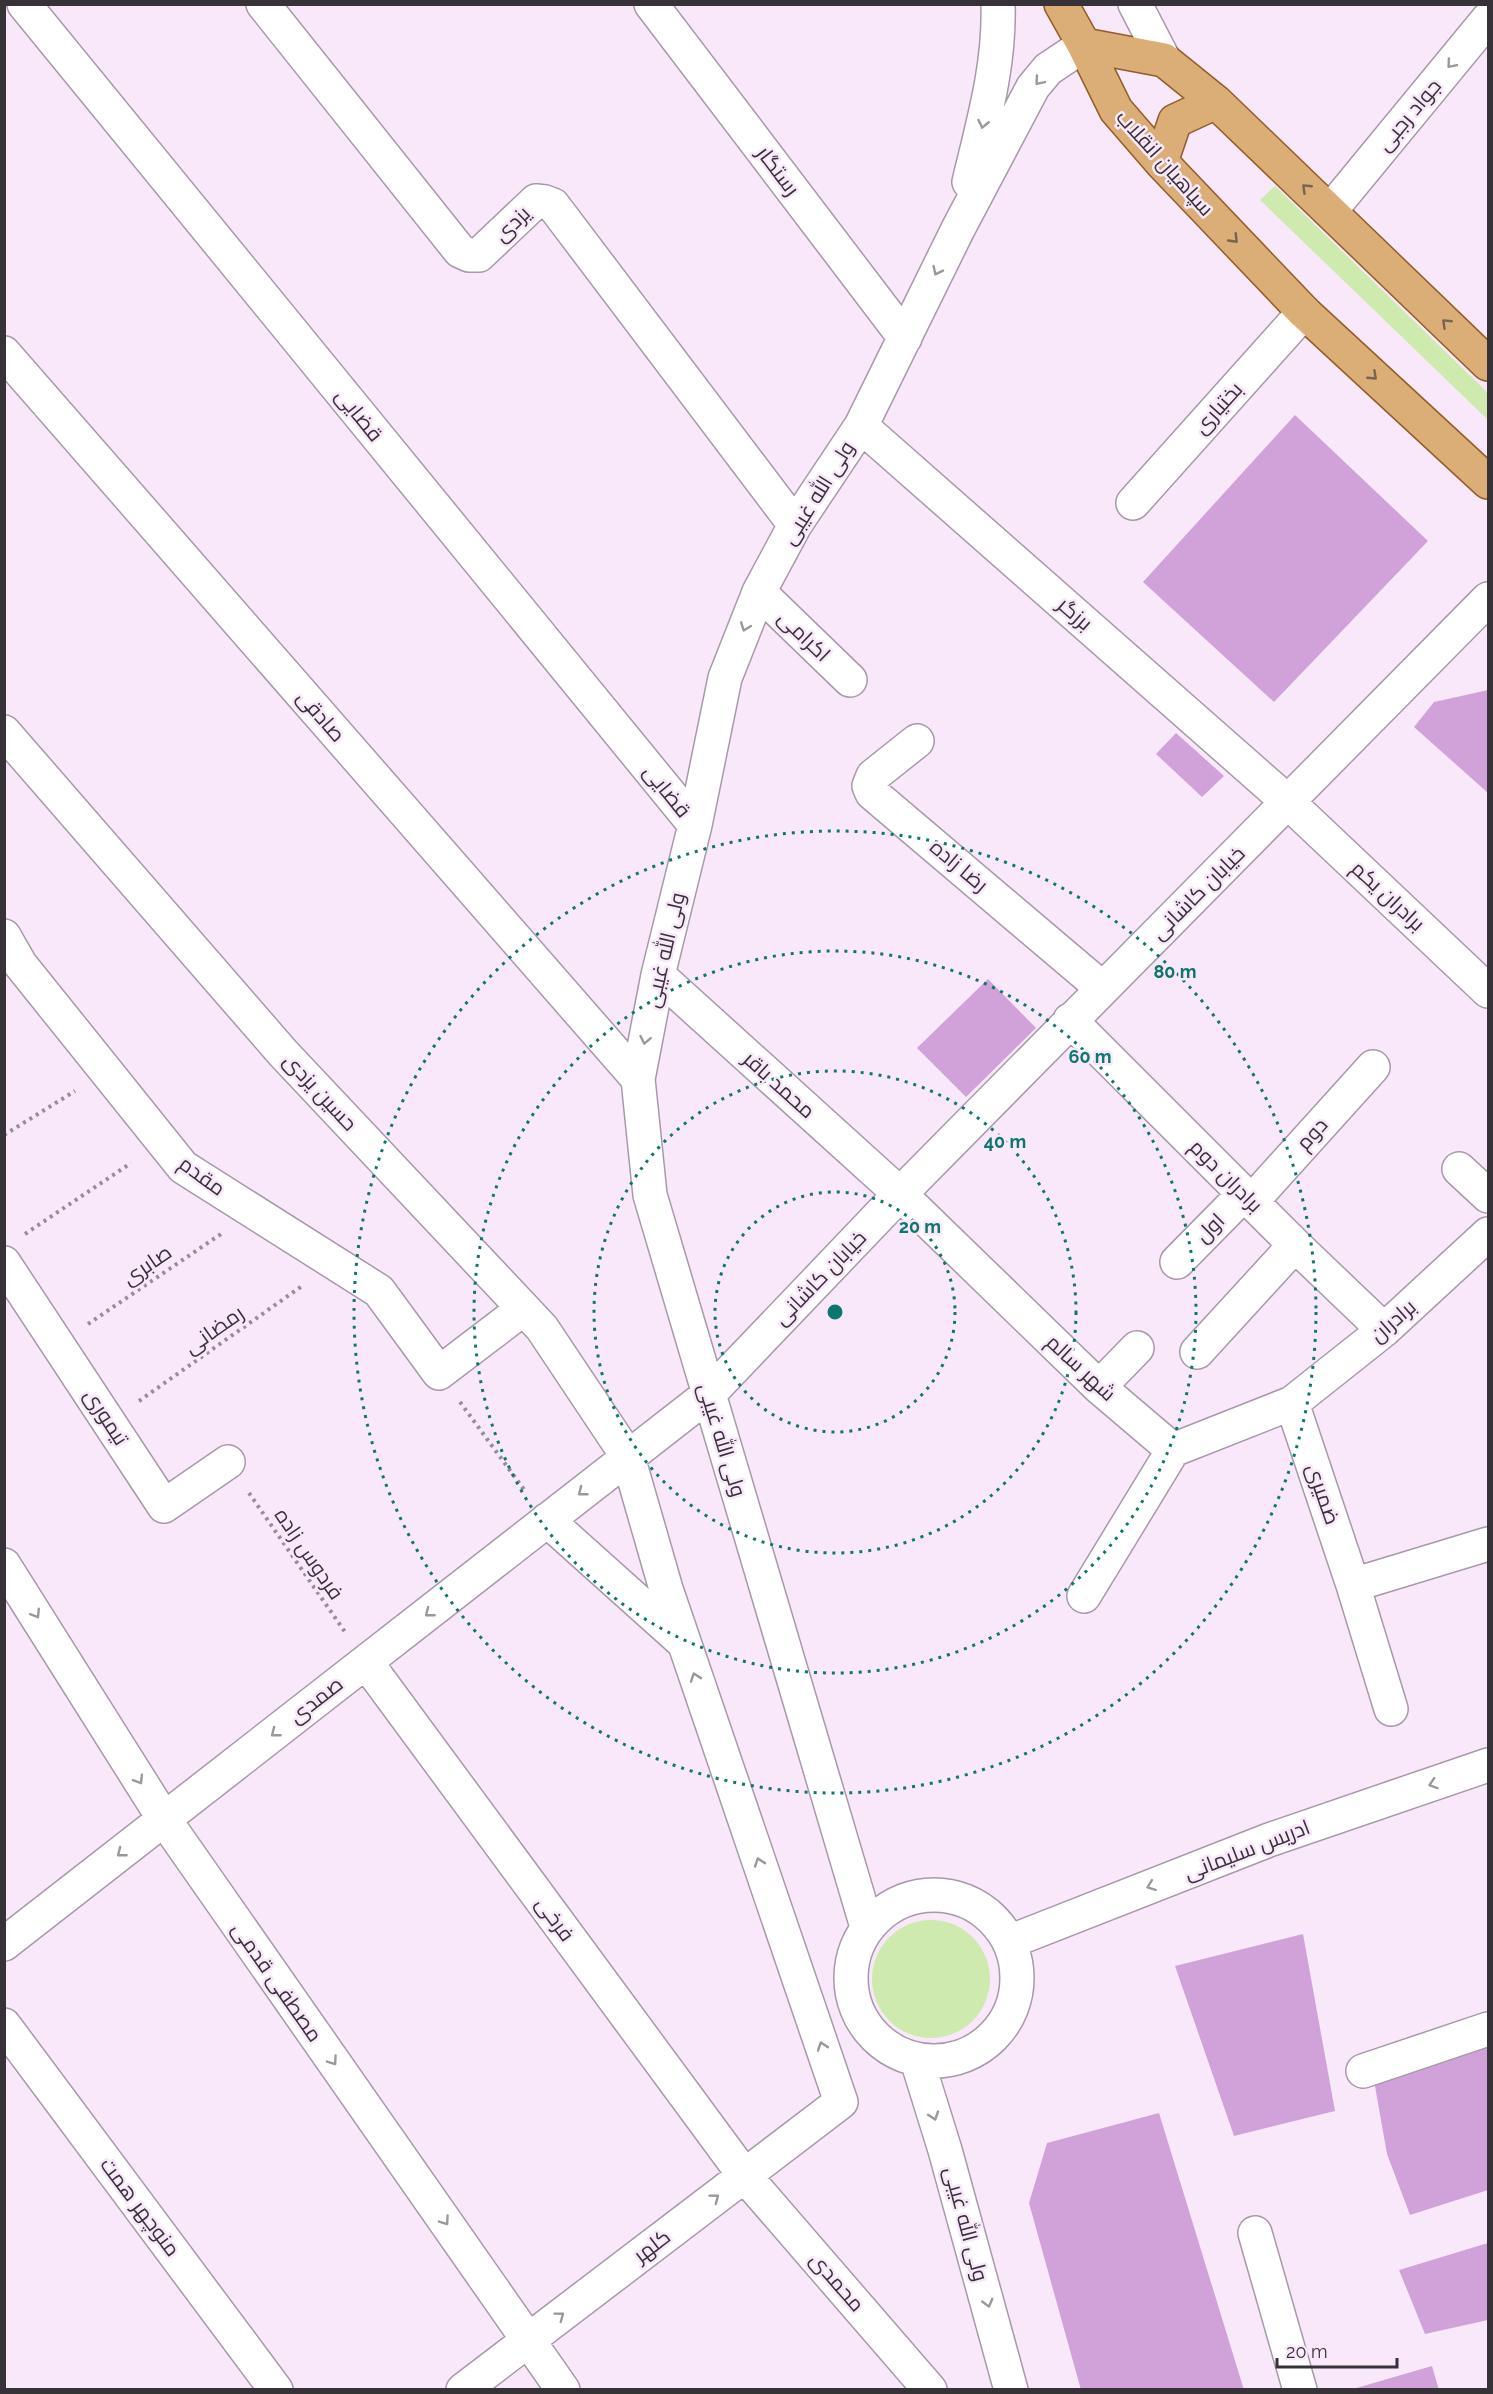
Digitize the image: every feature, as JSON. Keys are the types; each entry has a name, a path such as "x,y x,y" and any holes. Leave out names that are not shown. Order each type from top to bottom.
{"main road":[{"name":"سپاهیان انقلاب","path":"1061,4 1116,110 1161,162 1304,312 1488,482"},
{"path":"1084,45 1164,60 1216,102 1488,364"},
{"path":"1161,162 1175,121 1216,102"}],"street":[{"name":"قضایی","path":"24,4 695,825"},
{"name":"یزدی","path":"263,4 460,251 469,255 479,255 536,201 553,205 795,525"},
{"name":"رستگار","path":"651,4 905,339"},
{"path":"958,229 996,70 999,31 998,4"},
{"path":"1135,4 1164,60"},
{"name":"جواد رجبی","path":"1330,211 1488,19"},
{"name":"ولی الله غیبی","path":"867,1927 650,1195 638,1078 657,975 695,825 725,678 759,592 795,525 861,426 958,229 1033,87 1048,69 1084,45"},
{"name":"بختیاری","path":"1133,503 1304,312"},
{"name":"صادقی","path":"4,353 638,1078"},
{"name":"برزگر","path":"861,426 1288,802"},
{"name":"اکرامی","path":"759,592 850,680"},
{"name":"خیابان کاشانی","path":"628,1456 708,1395 1070,1020 1488,599"},
{"name":"حسین یزدی","path":"4,732 283,1053 542,1329 628,1456 683,1642 841,2102"},
{"name":"رضا زاده","path":"917,741 873,776 869,786 872,793 1102,988"},
{"name":"برادران یکم","path":"1288,802 1488,990"},
{"name":"مقدم","path":"4,936 12,968 107,1071 183,1167 379,1291 439,1373"},
{"name":"محمد باقر","path":"657,975 900,1194"},
{"name":"برادران دوم","path":"1070,1020 1295,1245 1384,1330"},
{"name":"دوم","path":"1248,1198 1373,1067"},
{"path":"1459,1169 1488,1196"},
{"name":"شهر سالم","path":"900,1194 1099,1387 1173,1450"},
{"name":"اول","path":"1177,1262 1248,1198"},
{"name":"برادران","path":"1292,1402 1384,1330 1488,1234"},
{"path":"1197,1352 1295,1245"},
{"name":"تیموری","path":"4,1263 164,1506 228,1462"},
{"path":"439,1373 522,1308"},
{"path":"1099,1387 1137,1348"},
{"path":"1084,1596 1173,1450 1292,1402"},
{"name":"ضمیری","path":"1292,1402 1353,1585 1390,1709"},
{"name":"صمدی","path":"4,1944 628,1456"},
{"path":"547,1520 683,1642"},
{"path":"1353,1585 1488,1544"},
{"name":"مصطفی قدمی","path":"4,1565 164,1819 563,2390"},
{"name":"فرخی","path":"366,1662 744,2175"},
{"name":"ادریس سلیمانی","path":"1009,1942 1269,1840 1488,1765"},
{"path":"942,1895 970,1902 993,1919 1009,1942 1017,1968 1016,1994 1007,2019 991,2040 969,2055 943,2061 917,2060 892,2051 870,2032 856,2008 850,1980 854,1952 867,1927 888,1908 914,1897 942,1895"},
{"name":"منوچهر همت","path":"4,2025 276,2390"},
{"path":"1363,2071 1488,2029"},
{"name":"ولی الله غیبی","path":"917,2060 945,2150 1011,2390"},
{"name":"کلهر","path":"463,2390 841,2102"},
{"name":"محمدی","path":"744,2175 930,2390"},
{"path":"1255,2233 1300,2390"}],"path":[{"path":"4,1135 107,1071"},
{"path":"24,1234 163,1142"},
{"name":"صابری","path":"57,1344 254,1212"},
{"name":"رمضانی","path":"109,1422 336,1263"},
{"path":"439,1373 547,1520"},
{"name":"فردوس زاده","path":"228,1462 366,1662"}],"green space":[{"path":"1275,186 1488,393 1488,420 1260,200"},
{"path":"931,1920 954,1924 973,1937 986,1956 990,1979 986,2002 973,2021 954,2034 931,2038 908,2034 889,2021 876,2002 872,1979 876,1956 889,1937 908,1924"}],"building":[{"path":"1295,415 1428,541 1274,702 1143,582"},
{"path":"1488,690 1488,793 1414,727 1434,702"},
{"path":"1176,733 1224,776 1202,797 1156,754"},
{"path":"988,979 1036,1028 966,1097 917,1048"},
{"path":"1303,1934 1335,2111 1234,2136 1175,1966"},
{"path":"1488,2019 1488,2190 1410,2215 1387,2154 1370,2058"},
{"path":"1159,2113 1244,2390 1081,2390 1029,2203 1047,2143"},
{"path":"1488,2243 1488,2320 1425,2334 1399,2270"},
{"path":"1432,2366 1439,2390 1353,2389"}]}
